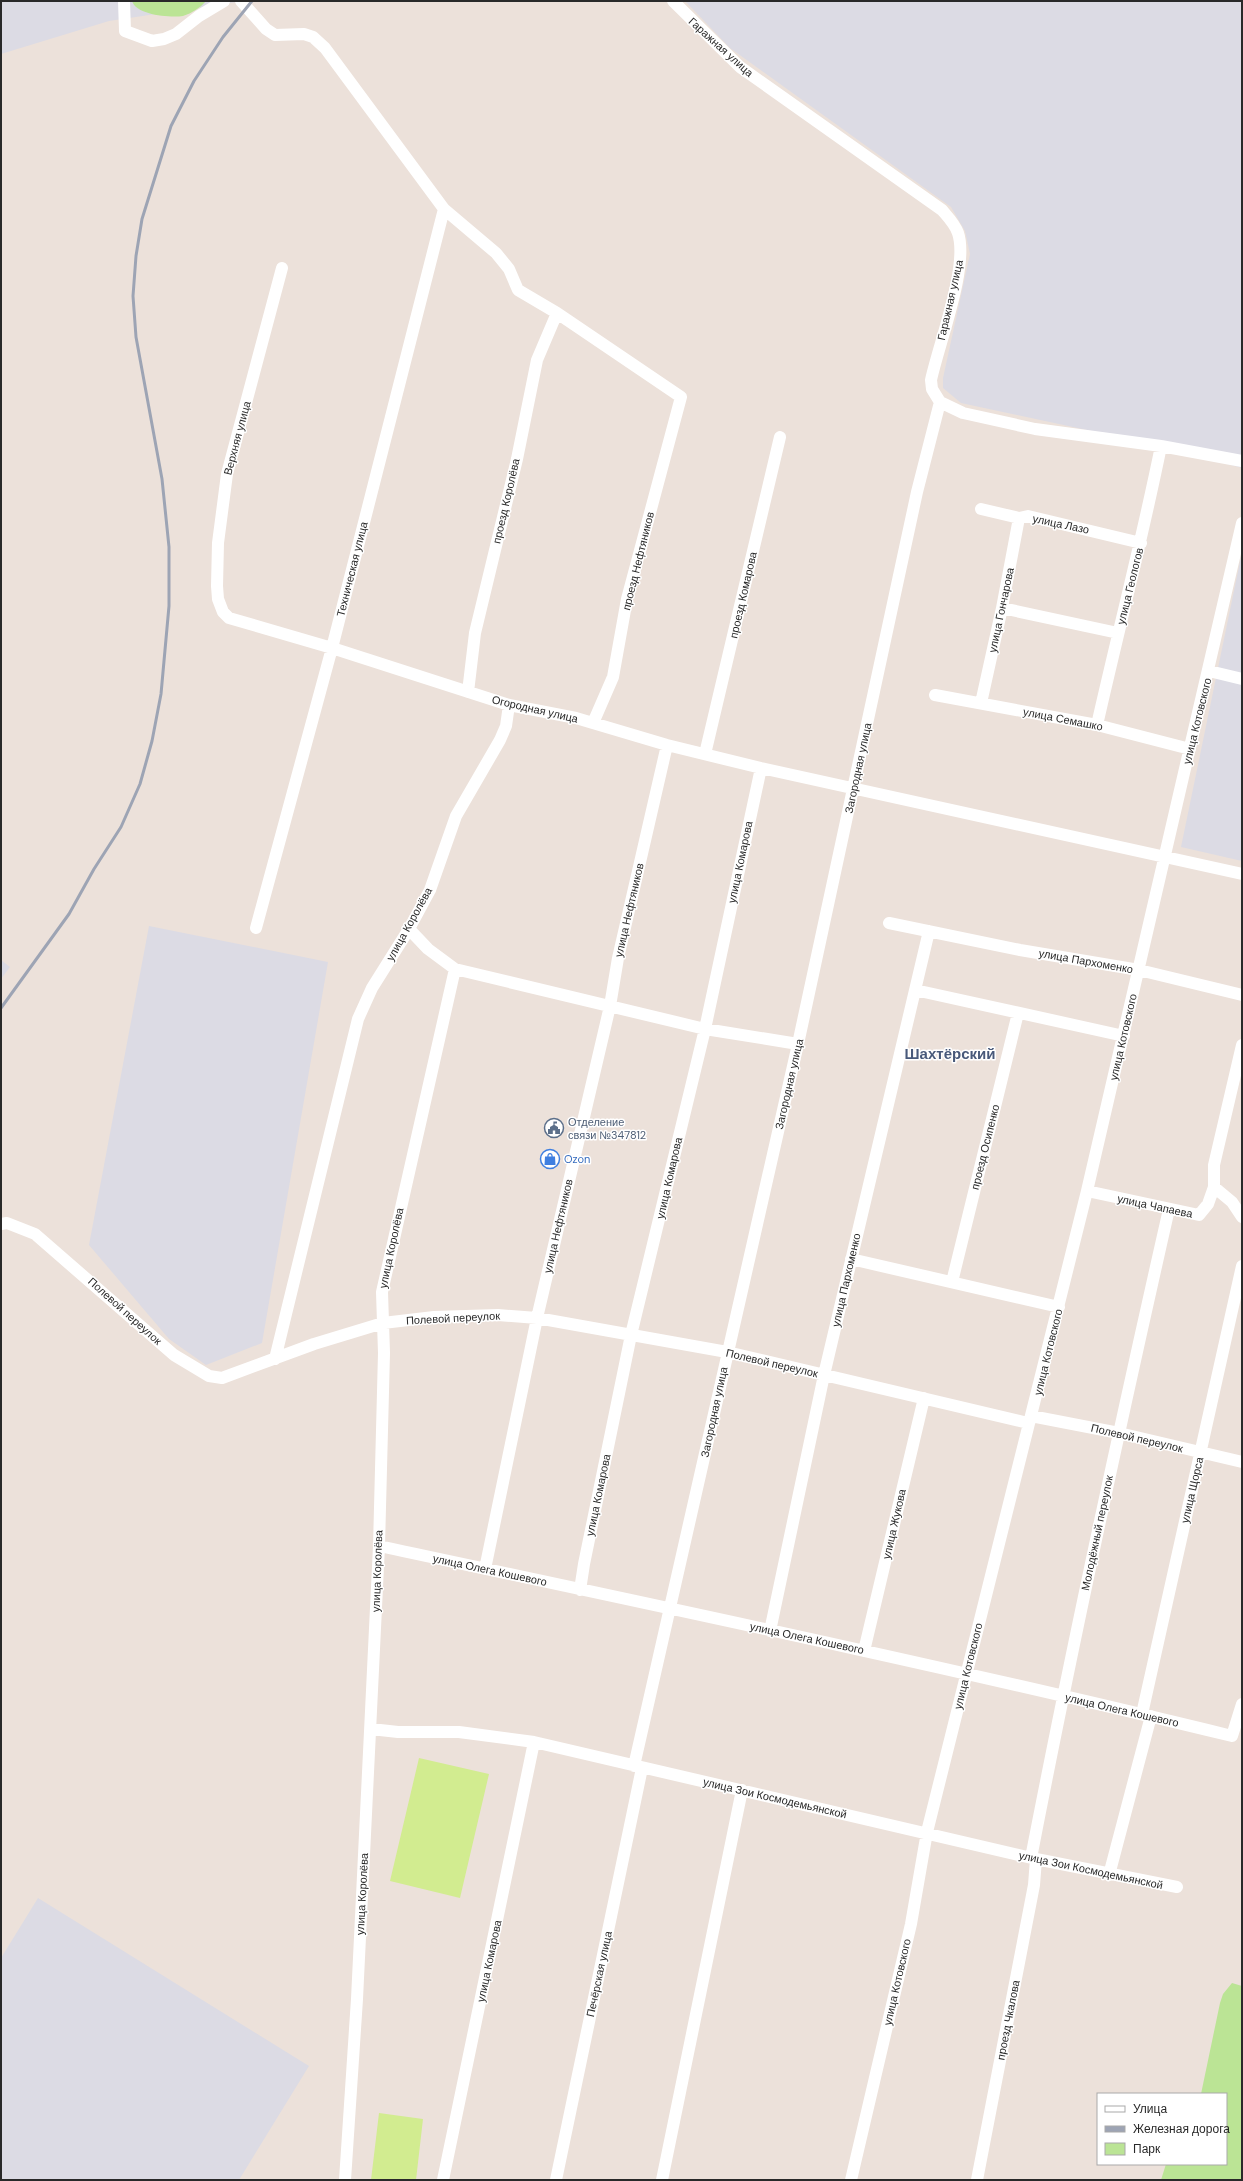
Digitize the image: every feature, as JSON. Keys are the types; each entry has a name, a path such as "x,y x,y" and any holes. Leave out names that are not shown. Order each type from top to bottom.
{"street":[{"path":"124,1 125,31 152,40 164,39 176,34 199,16 224,1"},
{"path":"241,1 266,29 275,35 304,34 313,37 325,48 444,209 496,253 509,269 518,290 557,314"},
{"name":"Гаражная улица","path":"673,1 740,67 942,210 952,222 959,238 960,260 931,380 935,396 940,402"},
{"name":"Техническая улица","path":"256,928 332,648 444,209"},
{"name":"Верхняя улица","path":"223,612 218,599 217,586 218,543 227,474 282,268"},
{"name":"проезд Нефтяников","path":"557,314 682,397 626,599 613,677 593,723"},
{"name":"проезд Королёва","path":"468,692 475,633 517,459 537,360 557,314"},
{"path":"940,402 963,412 1035,429 1161,446 1242,461"},
{"name":"Загородная улица","path":"638,1767 671,1607 727,1352 798,1044 917,492 940,402"},
{"name":"проезд Комарова","path":"705,754 780,437"},
{"name":"улица Геологов","path":"1097,725 1118,632 1142,543 1161,446"},
{"name":"улица Лазо","path":"981,509 1019,518 1028,516 1142,543"},
{"name":"улица Гончарова","path":"981,703 1002,608 1019,518"},
{"name":"улица Котовского","path":"851,2180 911,1924 927,1832 1087,1191 1209,671 1242,522"},
{"path":"1002,608 1118,632"},
{"name":"Огородная улица","path":"223,612 229,618 240,623 332,648 509,705 593,723 667,745 761,768 854,787 1164,858"},
{"path":"1209,671 1242,679"},
{"name":"улица Семашко","path":"935,695 1097,725 1190,748"},
{"name":"улица Королёва","path":"275,1359 358,1019 372,988 409,929 430,890 456,816 500,740 506,726 509,705"},
{"name":"улица Нефтяников","path":"485,1569 537,1318 610,1006 618,958 667,745"},
{"name":"улица Комарова","path":"580,1590 631,1335 705,1029 761,768"},
{"path":"1164,858 1242,874"},
{"name":"улица Пархоменко","path":"889,923 1020,950 1139,970 1242,995"},
{"path":"409,929 428,949 455,969 705,1029 798,1044"},
{"name":"улица Пархоменко","path":"770,1631 824,1375 929,931"},
{"name":"улица Королёва","path":"345,2180 357,1999 379,1546 384,1352 383,1280 455,969"},
{"path":"915,990 1124,1036"},
{"name":"проезд Осипенко","path":"952,1282 1018,1013"},
{"path":"1242,1045 1214,1165 1214,1187 1232,1202 1242,1217"},
{"name":"улица Чапаева","path":"1087,1191 1199,1215 1208,1204 1214,1187"},
{"name":"Молодёжный переулок","path":"1033,1858 1062,1697 1169,1209"},
{"name":"Полевой переулок","path":"1,1224 14,1225 36,1234 174,1355 209,1376 222,1378 314,1344 383,1323 464,1316 537,1318 727,1352 924,1398 1030,1419 1119,1433 1242,1462"},
{"path":"852,1259 1059,1307"},
{"name":"улица Щорса","path":"1109,1875 1146,1715 1200,1452 1242,1266"},
{"name":"улица Жукова","path":"864,1651 924,1398"},
{"name":"улица Олега Кошевого","path":"379,1546 580,1590 671,1607 770,1631 967,1672 1062,1697 1146,1715 1232,1736 1242,1704"},
{"name":"улица Зои Космодемьянской","path":"371,1729 398,1732 459,1732 534,1742 927,1832 1033,1858 1109,1875 1178,1887"},
{"name":"улица Комарова","path":"443,2180 534,1742"},
{"name":"Печёрская улица","path":"556,2180 638,1767"},
{"path":"662,2180 742,1790"},
{"name":"проезд Чкалова","path":"978,2180 1034,1885 1033,1858"}],"shaded area":[{"path":"1,1 243,1 109,21 1,54"},
{"path":"685,1 1242,1 1242,468 1161,446 961,403 943,388 943,378 970,254 965,231 951,207 730,48"},
{"path":"1242,552 1242,861 1181,847"},
{"path":"149,926 328,962 262,1343 206,1365 169,1339 89,1245"},
{"path":"1,960 10,967 1,979"},
{"path":"38,1898 309,2066 239,2180 1,2180 1,1958"}],"green space":[{"path":"132,1 206,1 193,12 177,17 162,16 140,10"},
{"path":"419,1758 489,1774 460,1898 390,1881"},
{"path":"1232,1983 1242,1986 1242,2180 1161,2180 1166,2165 1227,2165 1227,2093 1201,2093 1223,1994"},
{"path":"379,2113 423,2119 416,2180 371,2180"}],"railway":[{"path":"1,1008 69,914 94,869 121,827 140,784 152,741 161,694 169,606 169,547 162,479 136,337 133,296 136,256 142,219 171,126 194,81 223,37 252,1"}],"place":[{"name":"Отделение связи №347812","path":"554,1128"},
{"name":"Ozon","path":"550,1159"}],"district":[{"name":"Шахтёрский","path":"950,1054"}]}
